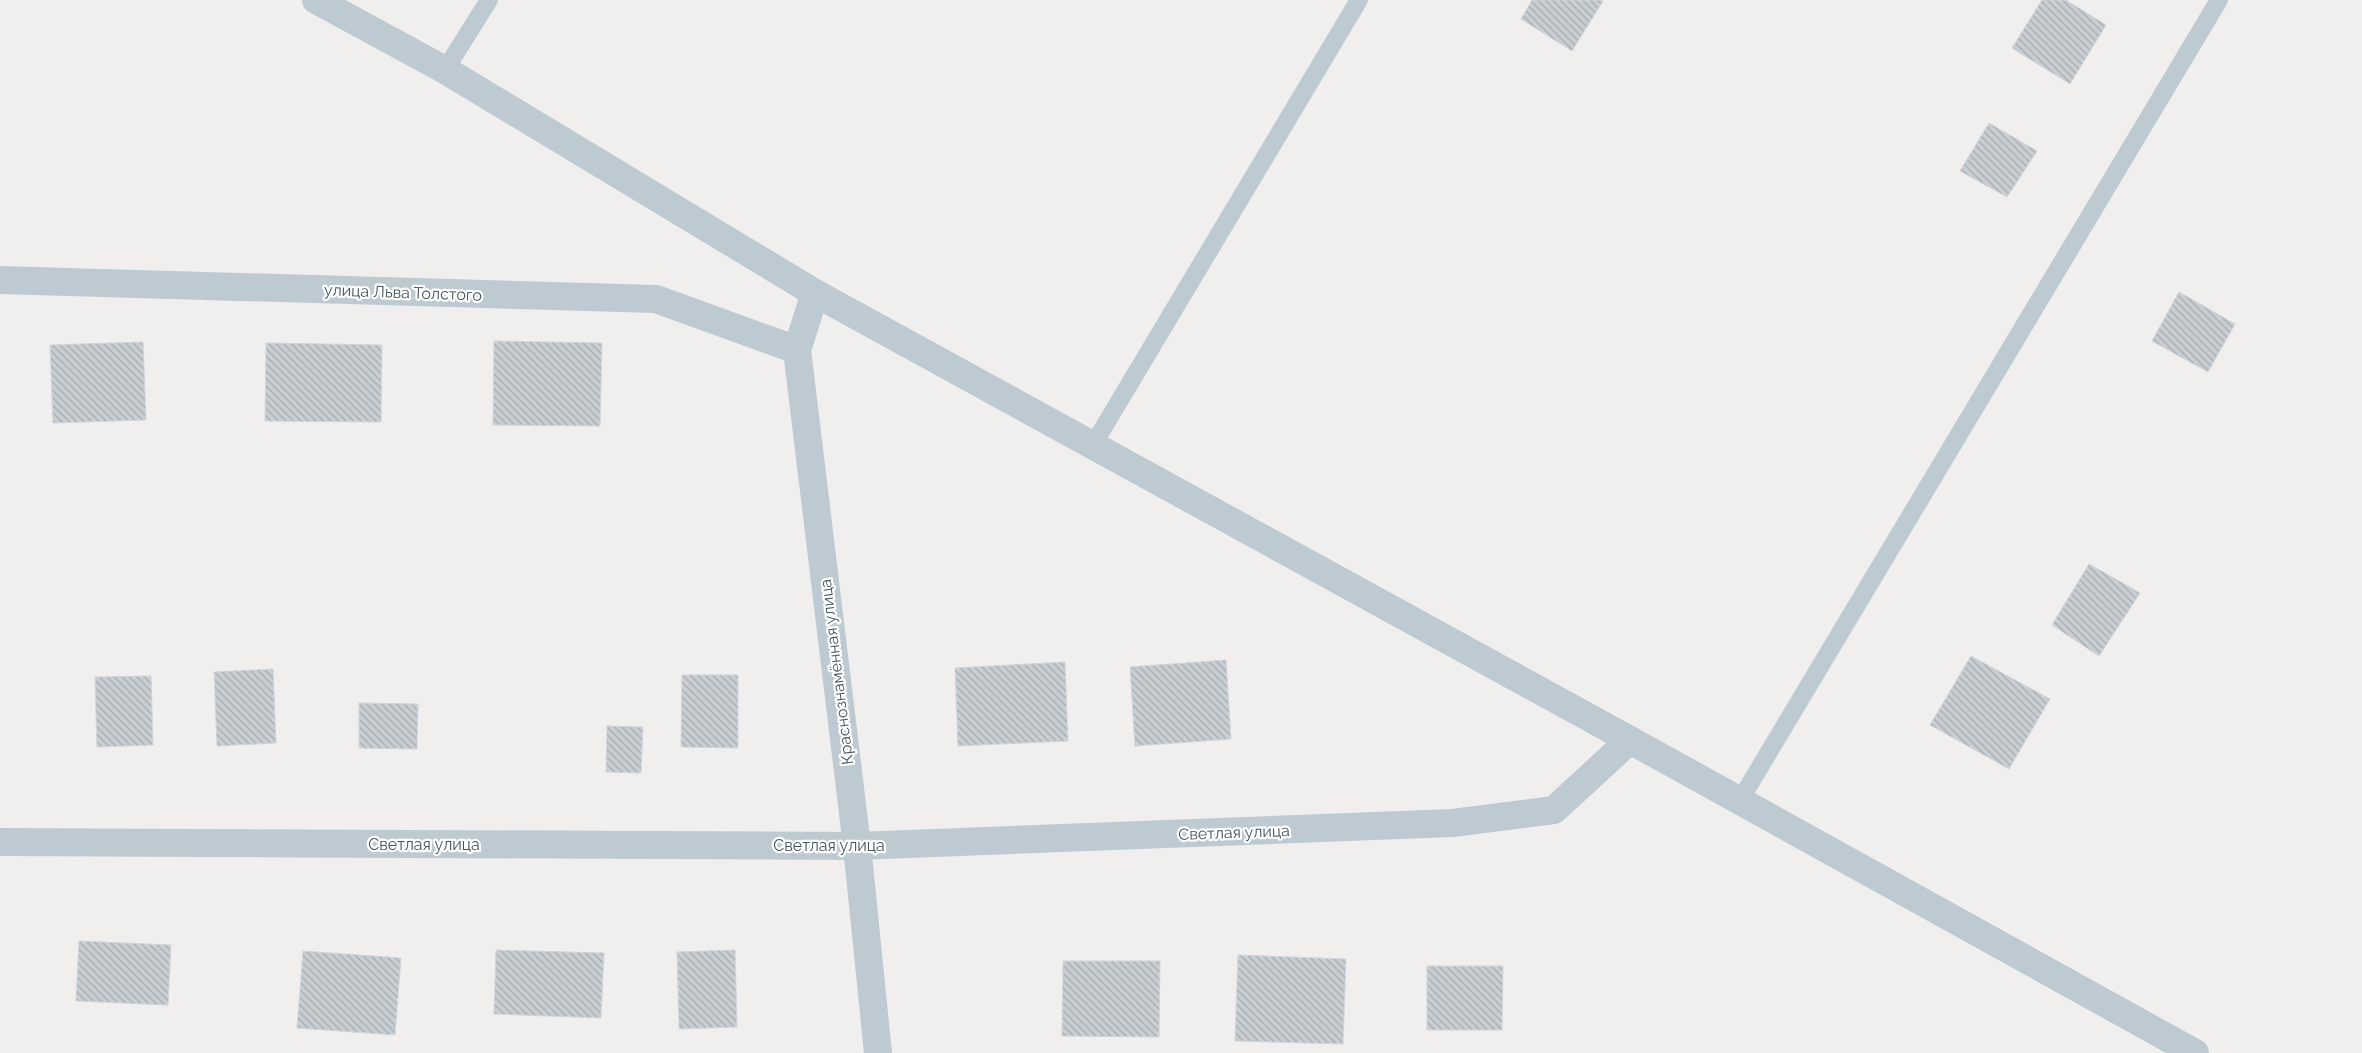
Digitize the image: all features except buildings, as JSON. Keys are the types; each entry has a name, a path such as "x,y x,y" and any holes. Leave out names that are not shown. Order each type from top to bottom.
{"street":[{"path":"316,0 445,70 815,293 1630,740 2195,1053"},
{"name":"улица Льва Толстого","path":"0,280 656,299 797,350"},
{"name":"Краснознамённая улица","path":"815,293 797,350 857,846 878,1053"},
{"name":"Светлая улица","path":"0,842 857,846 1453,823 1554,810 1630,740"}],"lane":[{"path":"445,70 489,0"},
{"path":"1093,446 1360,0"},
{"path":"1740,802 2219,0"}]}
